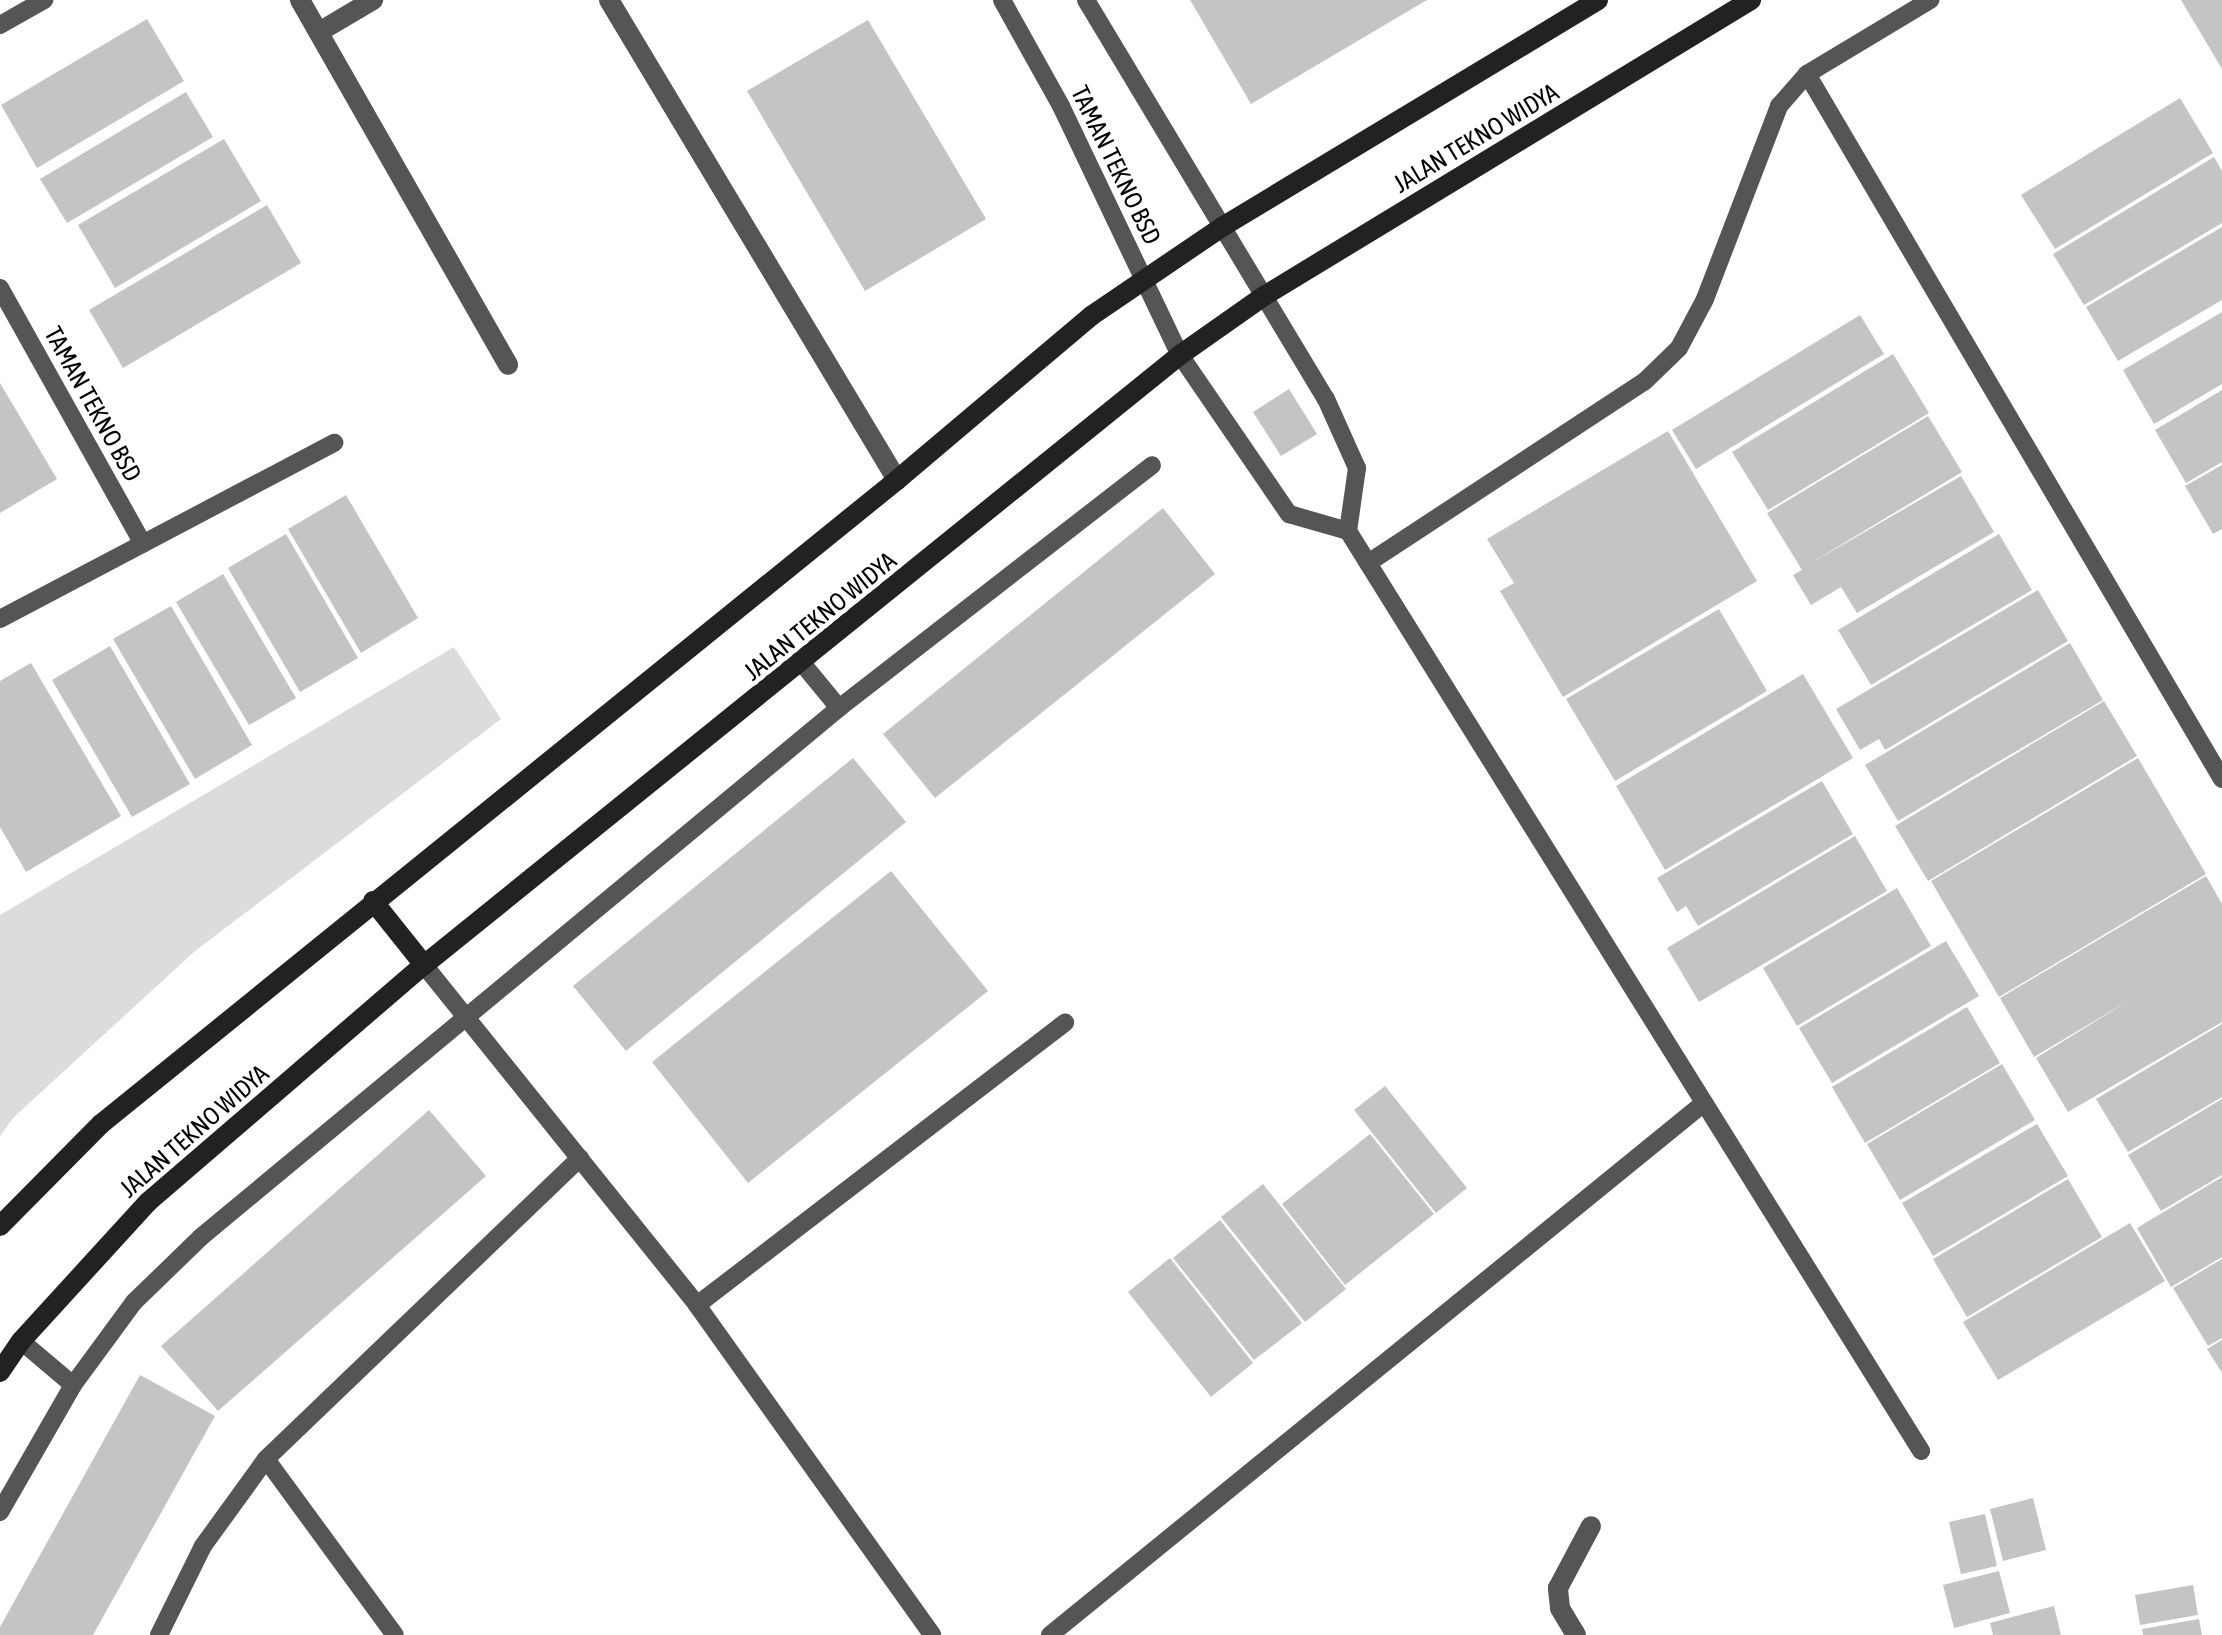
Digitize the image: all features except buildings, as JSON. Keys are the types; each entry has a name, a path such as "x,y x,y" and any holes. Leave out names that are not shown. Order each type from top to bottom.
{"main road":[{"path":"0,1226 100,1124 372,900 897,480 1091,316 1222,226 1598,0"},
{"name":"JALAN TEKNO WIDYA","path":"0,1372 21,1341 148,1202 424,965 1180,354 1264,296 1751,0"},
{"path":"372,900 424,965"}],"street":[{"path":"300,0 508,365"},
{"path":"319,32 373,0"},
{"path":"609,0 897,480"},
{"path":"1576,1635 1560,1608 1558,1588 1591,1526"}],"lane":[{"path":"0,24 44,0"},
{"name":"TAMAN TEKNO BSD","path":"1002,0 1060,106 1180,354 1289,514 1348,531 1357,468 1326,399 1086,0"},
{"path":"1368,563 1645,380 1679,348 1705,299 1779,106 1807,74 1930,0"},
{"path":"1807,74 2222,778"},
{"name":"TAMAN TEKNO BSD","path":"0,288 142,544"},
{"path":"0,619 334,443"},
{"path":"0,1512 73,1385 134,1302 201,1236 467,1021 840,708 1152,465"},
{"path":"1348,531 1921,1451"},
{"path":"802,663 840,708"},
{"path":"424,965 697,1305 932,1635"},
{"path":"697,1305 1064,1023"},
{"path":"1050,1635 1704,1103"},
{"path":"160,1635 202,1546 266,1459 580,1158"},
{"path":"21,1341 73,1385"},
{"path":"266,1459 395,1635"}],"shaded area":[{"path":"454,647 501,719 195,951 14,1117 0,1136 0,915"}]}
